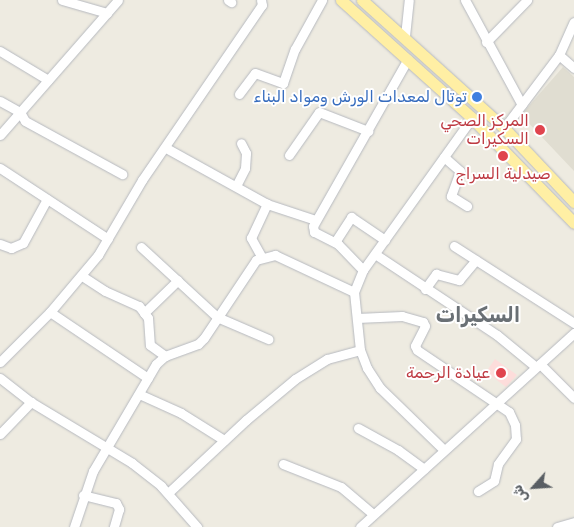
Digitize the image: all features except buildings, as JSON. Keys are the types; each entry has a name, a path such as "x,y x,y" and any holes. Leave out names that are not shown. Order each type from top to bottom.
{"main road":[{"path":"341,0 472,118 574,223"},
{"path":"362,0 504,128 574,202"}],"street":[{"path":"62,0 107,12"},
{"path":"0,134 118,0"},
{"path":"0,362 50,312 82,276 108,239 142,180 166,148 262,6 262,0"},
{"path":"238,94 255,73 283,82 295,49 322,0"},
{"path":"404,36 409,0"},
{"path":"465,0 486,42 522,105"},
{"path":"486,42 527,0"},
{"path":"504,128 559,55 574,22"},
{"path":"0,51 48,80"},
{"path":"559,55 574,68"},
{"path":"363,270 334,242 314,232 314,220 408,60"},
{"path":"0,101 20,112 25,120 122,174"},
{"path":"289,155 319,112 368,131"},
{"path":"444,450 380,388 360,350 354,292 363,270 472,118"},
{"path":"236,186 245,168 246,153 241,143"},
{"path":"166,148 267,204 314,220"},
{"path":"444,157 460,171 451,196 467,206"},
{"path":"0,168 108,239"},
{"path":"0,244 11,248 23,242 47,199"},
{"path":"262,256 251,238 267,204"},
{"path":"334,242 351,217 385,240"},
{"path":"454,246 574,323"},
{"path":"141,247 217,317 268,339"},
{"path":"374,254 497,335 538,365 574,398"},
{"path":"74,527 83,495 148,378 165,356 198,344 262,256 275,255 354,292"},
{"path":"425,289 436,274 459,280 476,260"},
{"path":"82,276 105,291 139,306 149,324 150,344 165,356"},
{"path":"144,313 178,280"},
{"path":"50,312 148,378"},
{"path":"357,318 402,316 423,322 425,326 415,346 417,350 497,402 509,412 515,425 516,439 498,464 494,482 478,491"},
{"path":"360,527 574,333"},
{"path":"168,494 224,440 313,366 345,352 360,350"},
{"path":"0,378 31,402 132,463 168,494 197,527"},
{"path":"139,394 181,413 224,440"},
{"path":"0,434 31,402"},
{"path":"358,428 398,450 424,469"},
{"path":"283,464 341,487 373,514"},
{"path":"83,495 116,503 119,509 114,527"},
{"path":"559,527 574,522"}],"shaded area":[{"path":"563,67 574,77 574,171 521,115"},
{"name":"عيادة الرحمة","path":"495,359 517,375 506,387 486,372"}],"place":[{"name":"توتال لمعدات الورش ومواد البناء","path":"477,97"},
{"name":"المركز الصحي السكيرات","path":"540,130"},
{"name":"صيدلية السراج","path":"503,156"},
{"name":"عيادة الرحمة","path":"501,373"}],"district":[{"name":"السكيرات","path":"478,315"}]}
